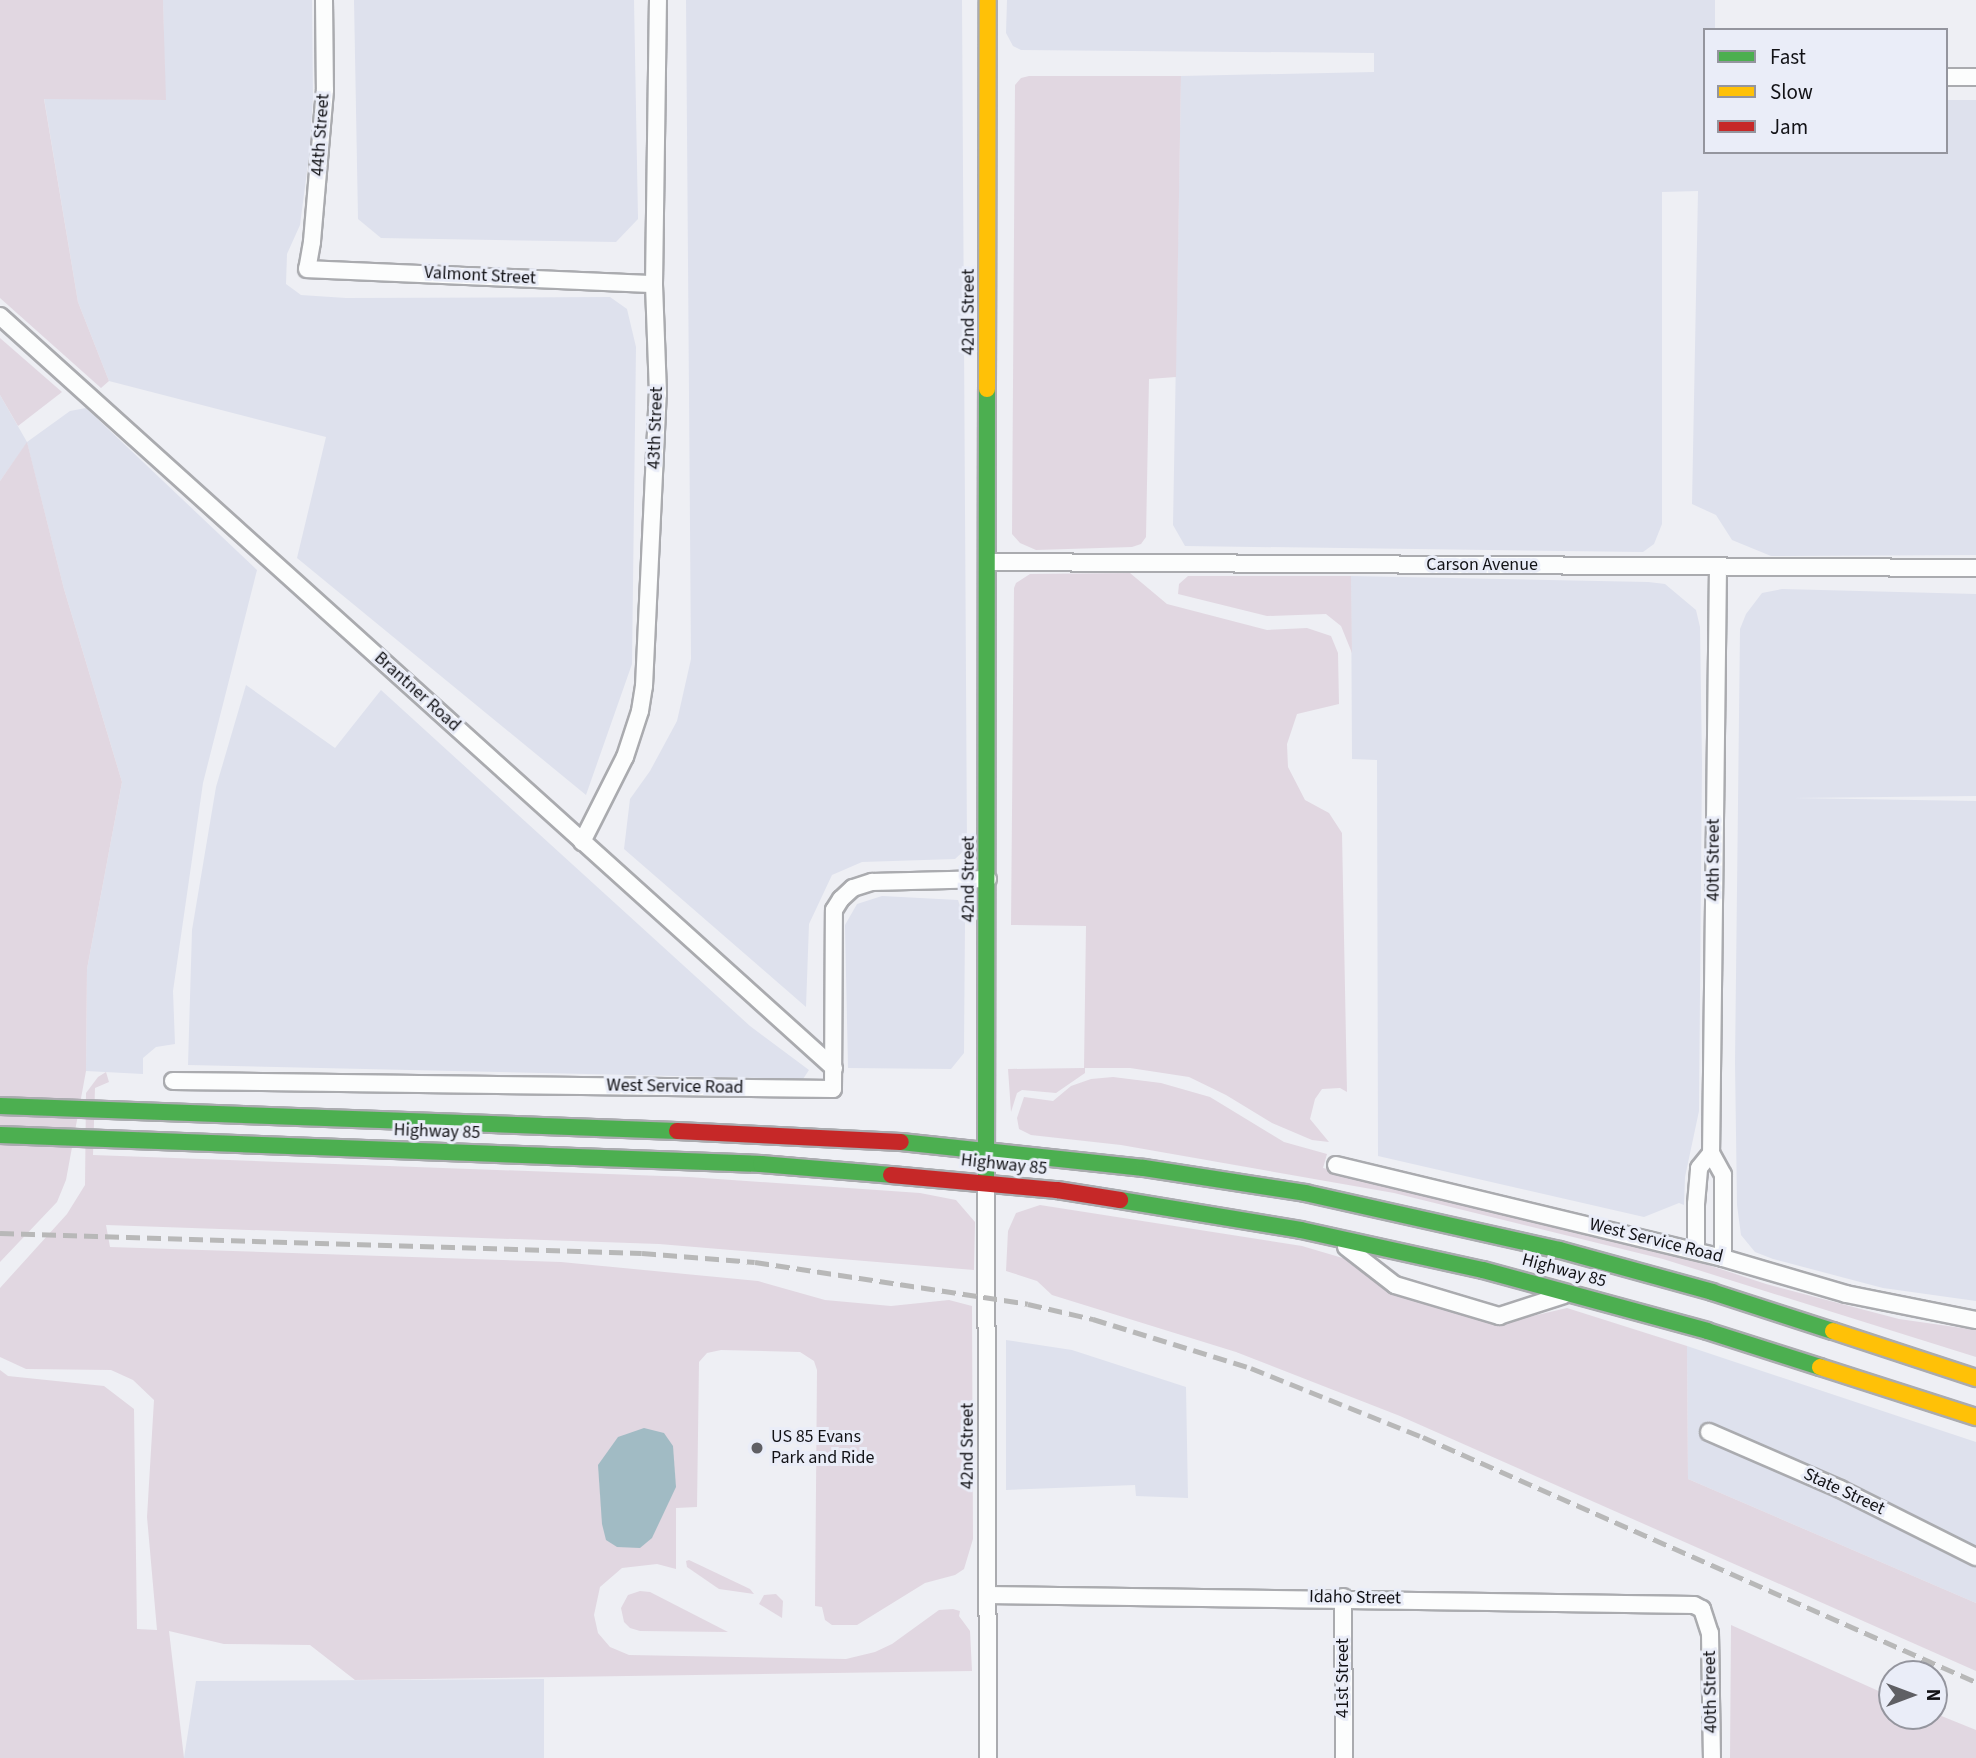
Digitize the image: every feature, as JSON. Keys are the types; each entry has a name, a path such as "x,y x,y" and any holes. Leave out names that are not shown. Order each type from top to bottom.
{"main road":[{"name":"42nd Street","path":"986,1182 988,0"},
{"name":"Highway 85","path":"0,1106 835,1137 986,1149 1213,1178 1305,1194 1481,1231 1713,1292 1976,1378"},
{"name":"Highway 85","path":"0,1135 761,1164 986,1182 1130,1200 1329,1236 1572,1292 1707,1331 1976,1417"}],"street":[{"name":"44th Street","path":"307,269 313,242 324,102 324,0"},
{"name":"43th Street","path":"582,842 625,757 640,711 644,686 658,394 654,284 658,0"},
{"path":"1948,77 1976,77"},
{"name":"Valmont Street","path":"307,269 654,284"},
{"name":"Brantner Road","path":"0,316 834,1068"},
{"name":"Carson Avenue","path":"988,562 1976,568"},
{"name":"40th Street","path":"1718,567 1711,1153 1724,1184 1723,1258"},
{"path":"834,1068 834,910 841,899 853,888 872,882 988,879"},
{"name":"West Service Road","path":"173,1081 833,1089 834,1068"},
{"name":"40th Street","path":"1696,1251 1699,1168 1711,1153"},
{"name":"West Service Road","path":"1336,1165 1696,1251 1846,1294 1976,1320"},
{"name":"42nd Street","path":"986,1182 988,1758"},
{"path":"1329,1236 1395,1284 1499,1316 1572,1292"},
{"name":"State Street","path":"1709,1432 1840,1489 1976,1557"},
{"name":"Idaho Street","path":"987,1595 1343,1597 1682,1604 1702,1609 1709,1627"},
{"name":"41st Street","path":"1343,1597 1344,1758"},
{"name":"40th Street","path":"1709,1627 1712,1758"}],"shaded area":[{"path":"0,0 163,0 166,100 44,99 78,302 109,381 101,388 0,298"},
{"path":"163,0 312,0 313,98 309,156 300,225 287,254 286,284 301,295 346,298 610,297 627,309 636,347 632,664 586,795 297,558 326,437 109,381 78,302 44,98 165,100"},
{"path":"354,0 634,0 638,219 616,242 381,238 358,219"},
{"path":"686,0 962,0 967,848 955,859 862,862 832,875 809,924 806,1007 624,849 630,799 650,771 677,721 691,659"},
{"path":"1007,0 1715,0 1715,28 1703,28 1703,154 1948,154 1948,100 1976,100 1976,555 1771,556 1732,540 1716,515 1692,504 1698,191 1662,192 1662,524 1654,544 1643,552 1185,546 1173,525 1181,76 1374,72 1374,53 1021,50 1013,46 1006,33"},
{"path":"1181,76 1176,377 1149,379 1146,537 1141,544 1132,547 1036,550 1020,543 1012,534 1015,85 1021,78"},
{"path":"0,338 62,392 18,426 0,395"},
{"path":"0,395 27,442 70,411 86,408 257,570 203,783 173,991 175,1044 156,1047 143,1058 143,1074 86,1071 87,969 122,782 64,589 27,443 0,481"},
{"path":"27,442 64,589 122,782 87,969 86,1071 66,1180 57,1202 0,1262 0,481"},
{"path":"1130,573 1167,604 1267,630 1307,628 1331,636 1338,653 1339,704 1297,714 1287,744 1288,767 1305,800 1329,813 1342,833 1347,1092 1340,1088 1322,1089 1315,1099 1310,1119 1329,1142 1312,1140 1272,1123 1226,1095 1189,1077 1130,1068 1085,1068 1085,1073 1056,1093 1022,1090 1017,1093 1011,1112 1008,1069 1084,1068 1086,926 1011,925 1014,588 1016,583 1030,574"},
{"path":"1188,576 1351,576 1352,653 1341,626 1326,614 1267,616 1178,594 1179,584"},
{"path":"1351,576 1648,582 1665,584 1696,610 1700,627 1702,763 1699,1111 1685,1177 1684,1205 1679,1203 1644,1217 1378,1156 1377,760 1352,759"},
{"path":"1782,589 1976,594 1976,796 1794,798 1976,801 1976,1301 1883,1288 1773,1259 1755,1252 1741,1235 1737,1205 1735,1063 1740,629 1746,614 1762,593"},
{"path":"246,685 335,748 381,690 750,1026 809,1070 803,1079 188,1065 192,930 216,787"},
{"path":"882,896 958,900 965,921 964,1053 951,1069 848,1068 845,925 857,904"},
{"path":"106,1072 109,1082 95,1088 93,1155 689,1177 920,1193 956,1200 975,1222 974,1270 659,1244 106,1225 110,1247 561,1262 758,1281 825,1300 891,1306 949,1300 972,1306 973,1539 964,1569 955,1575 925,1583 857,1625 832,1625 825,1620 822,1607 815,1606 817,1370 814,1361 800,1352 721,1350 707,1353 699,1362 697,1507 676,1508 676,1569 657,1564 622,1568 600,1587 594,1615 598,1633 610,1647 629,1655 846,1659 875,1652 892,1644 939,1610 953,1609 960,1611 959,1616 970,1631 972,1671 355,1680 310,1645 224,1644 169,1631 184,1758 0,1758 0,1370 8,1376 104,1386 134,1409 137,1629 157,1630 147,1517 154,1400 133,1380 111,1370 26,1369 0,1357 0,1288 67,1214 85,1185 86,1093 98,1077"},
{"path":"1113,1077 1161,1083 1210,1097 1284,1142 1327,1154 1323,1168 1690,1259 1766,1284 1899,1319 1976,1330 1976,1357 1663,1259 1394,1193 1121,1145 1031,1135 1019,1129 1017,1118 1024,1097 1053,1101 1071,1086 1091,1079"},
{"path":"1040,1205 1302,1246 1346,1259 1395,1295 1499,1324 1567,1308 1687,1346 1688,1479 1976,1603 1976,1671 1400,1416 1236,1352 1052,1295 1037,1281 1006,1271 1008,1231 1016,1213"},
{"path":"1006,1340 1072,1350 1186,1387 1188,1498 1136,1496 1135,1485 1006,1490"},
{"path":"1687,1346 1976,1442 1976,1603 1688,1479"},
{"path":"689,1560 750,1589 754,1594 719,1589 687,1567 686,1561"},
{"path":"640,1591 650,1592 728,1632 640,1631 630,1628 624,1622 621,1608 628,1595"},
{"path":"776,1594 783,1601 782,1618 759,1604 764,1595"},
{"path":"1731,1625 1878,1691 1878,1730 1948,1730 1948,1719 1976,1730 1976,1758 1730,1758"},
{"path":"544,1679 544,1758 184,1758 196,1681"}],"water":[{"path":"644,1428 664,1433 673,1446 676,1487 652,1538 640,1548 617,1547 606,1540 602,1524 598,1465 618,1437"}],"railway":[{"path":"0,1233 642,1253 755,1262 1028,1304 1093,1319 1251,1368 1423,1437 1976,1682"}],"traffic: fast":[{"path":"986,1182 987,389"},
{"path":"0,1106 677,1131"},
{"path":"0,1135 761,1164 891,1175"},
{"path":"901,1142 1144,1168 1305,1193 1560,1250 1712,1292 1833,1331"},
{"path":"1120,1200 1301,1230 1483,1270 1707,1331 1820,1367"}],"traffic: slow":[{"path":"987,389 988,0"},
{"path":"1833,1331 1976,1378"},
{"path":"1820,1367 1976,1417"}],"traffic: jam":[{"path":"677,1131 901,1142"},
{"path":"891,1175 1057,1190 1120,1200"}],"place":[{"name":"US 85 Evans Park and Ride","path":"757,1448"}]}
